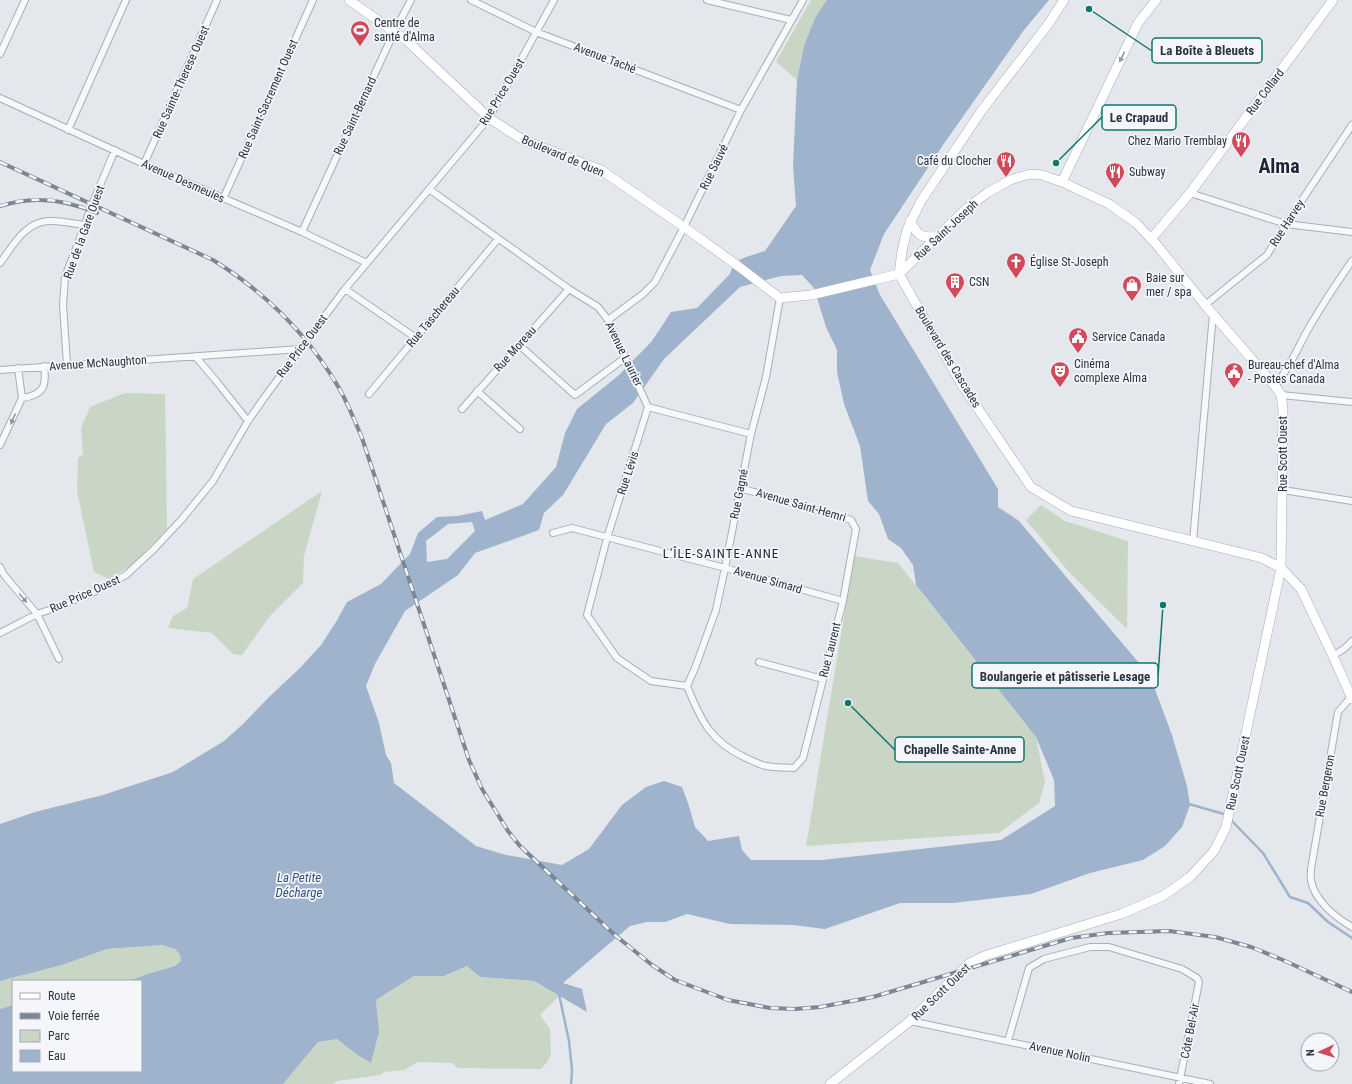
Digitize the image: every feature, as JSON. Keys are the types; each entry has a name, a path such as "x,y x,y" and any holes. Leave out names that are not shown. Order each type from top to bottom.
{"street":[{"path":"0,54 25,0"},
{"path":"68,130 126,0"},
{"name":"Rue Sainte-Therese Ouest","path":"144,164 217,0"},
{"name":"Rue Saint-Sacrement Ouest","path":"223,198 313,0"},
{"name":"Boulevard de Quen","path":"349,0 406,40 489,118 523,140 601,170 684,227 780,298"},
{"name":"Rue Saint-Bernard","path":"302,232 394,32 411,0"},
{"name":"Avenue Taché","path":"471,0 536,32 742,110"},
{"name":"Rue Price Ouest","path":"0,633 37,614 96,591 126,576 182,519 213,481 248,421 345,289 489,118 554,0"},
{"path":"707,0 791,20"},
{"name":"Rue Sauvé","path":"608,320 643,294 654,282 684,227 742,110 803,0"},
{"path":"780,298 811,295 899,274 902,251 910,221 921,201 982,110 1047,26 1064,0"},
{"path":"1062,182 1138,23 1156,0"},
{"name":"Rue Collard","path":"1151,239 1190,193 1333,0"},
{"name":"Avenue Desmeules","path":"0,98 144,164 302,232 367,262"},
{"name":"Rue Harvey","path":"1205,305 1267,255 1352,125"},
{"name":"Rue de la Gare Ouest","path":"67,364 63,305 65,277 86,225 90,209 115,150"},
{"name":"Rue Saint-Joseph","path":"899,274 967,208 1010,180 1031,174 1042,175 1062,182 1114,208 1136,223 1275,386"},
{"name":"Avenue Laurier","path":"429,189 569,289 598,307 608,320 648,407"},
{"path":"1190,193 1286,224 1352,232"},
{"path":"0,263 20,236 28,228 39,222 49,221 86,225"},
{"path":"910,221 917,233 923,237 938,237"},
{"name":"Rue Taschereau","path":"369,394 498,239"},
{"path":"1275,386 1286,373 1306,333 1329,293 1352,261"},
{"name":"Boulevard des Cascades","path":"899,274 962,385 1031,487 1071,511 1262,558 1281,568 1301,589 1351,698"},
{"path":"345,289 416,338"},
{"name":"Rue Moreau","path":"462,409 569,289"},
{"name":"Rue Gagné","path":"687,686 716,610 751,434 766,377 780,298"},
{"path":"1193,541 1213,314"},
{"path":"519,345 575,394 626,357"},
{"name":"Avenue McNaughton","path":"0,370 67,364 300,349"},
{"path":"195,356 248,421"},
{"path":"22,398 41,392 44,382 44,366"},
{"path":"0,446 22,398 18,368"},
{"name":"Rue Scott Ouest","path":"834,1083 910,1021 970,963 984,956 1121,914 1163,896 1190,876 1214,851 1226,827 1281,568 1283,409 1281,395 1275,386"},
{"path":"477,391 520,429"},
{"path":"1281,395 1352,402"},
{"path":"648,407 751,434"},
{"name":"Rue Lévis","path":"648,407 607,538 587,615 617,658 651,681 687,686"},
{"name":"Avenue Saint-Hemri","path":"740,488 851,520 856,529"},
{"path":"1283,490 1352,501"},
{"name":"Avenue Simard","path":"554,533 572,528 725,568 842,601"},
{"name":"Rue Laurent","path":"687,686 696,709 709,731 719,742 736,753 765,766 794,768 803,758 842,601 856,529"},
{"path":"0,567 4,575 37,614 59,659"},
{"path":"1333,656 1352,641"},
{"path":"758,662 823,679"},
{"name":"Rue Bergeron","path":"1351,698 1338,712 1312,863 1311,880 1317,897 1326,907 1352,927"},
{"name":"Côte Bel-Air","path":"1008,1041 1029,968 1044,959 1090,947 1109,947 1182,969 1197,978 1199,982 1180,1081"},
{"name":"Avenue Nolin","path":"910,1021 1008,1041 1180,1081 1210,1084"}],"green space":[{"path":"811,0 827,0 804,46 797,80 776,62"},
{"path":"125,393 165,394 167,529 132,565 109,579 94,572 77,491 78,458 83,454 81,428 90,407"},
{"path":"322,491 304,556 303,583 270,616 242,655 233,654 212,633 168,628 173,616 187,608 193,579"},
{"path":"1041,505 1065,521 1128,541 1127,629 1068,571 1026,520"},
{"path":"854,556 898,563 1036,737 1045,782 1039,803 999,833 806,846"},
{"path":"162,945 175,949 180,955 181,961 175,966 132,980 12,980 12,1005 0,1009 0,981 62,965 107,949"},
{"path":"467,966 480,977 534,981 559,996 540,1015 550,1029 551,1053 548,1061 541,1069 458,1068 452,1063 418,1062 404,1070 384,1072 381,1075 337,1081 333,1084 283,1084 318,1042 337,1039 359,1056 371,1063 379,1032 376,1000 414,976 444,976"}],"water":[{"name":"La Petite Décharge","path":"827,0 1049,0 1024,30 943,145 884,234 870,270 880,295 998,489 998,507 1019,521 1150,676 1172,735 1187,786 1190,805 1182,827 1165,846 1143,860 1090,873 1031,894 953,903 900,903 825,929 794,925 730,924 687,914 665,922 647,922 630,926 563,983 582,989 587,1012 534,981 480,977 467,966 444,976 414,976 376,1000 379,1032 371,1063 359,1056 337,1039 318,1042 283,1084 0,1084 0,1009 12,1005 12,1072 142,1072 142,980 132,980 175,966 181,961 180,955 175,949 162,945 107,949 62,965 0,981 0,824 35,812 103,795 173,772 224,741 300,668 321,645 347,602 381,584 410,554 418,533 437,517 457,516 482,511 485,520 523,504 556,467 565,433 577,409 619,375 652,341 671,312 697,308 730,274 734,262 765,251 796,206 793,165 797,80 804,46 815,18","holes":["802,275 814,288 826,327 837,350 837,372 844,404 860,446 868,501 879,514 888,539 901,548 913,565 916,585 1036,737 1054,780 1055,806 1001,840 822,860 751,860 742,850 739,836 708,841 695,827 682,787 664,781 646,787 622,805 589,849 562,865 506,855 476,846 394,783 391,763 386,755 379,723 366,686 375,664 405,611 458,575 475,553 539,530 544,513 563,495 606,424 633,403 664,359 740,287 781,276","472,522 475,531 447,559 427,562 426,541 448,524"]}],"waterway":[{"path":"1189,804 1226,815"},
{"path":"1230,819 1263,853 1290,897 1308,903 1328,922 1352,938"},
{"path":"559,994 569,1041 572,1070 571,1084"}],"railway":[{"path":"0,162 213,260 250,286 268,301 284,316 314,350 339,388 362,438 469,760 482,789 508,831 520,846 616,936 652,965 675,980 728,1000 770,1008 795,1009 820,1007 873,997 1071,938 1108,933 1169,931 1215,937 1251,947 1352,992"},
{"path":"0,206 25,200 49,200 73,204 97,213"}],"place":[{"name":"La Boîte à Bleuets","path":"1089,9"},
{"name":"Centre de santé d'Alma","path":"360,47"},
{"name":"Chez Mario Tremblay","path":"1241,158"},
{"name":"Le Crapaud","path":"1056,163"},
{"name":"Café du Clocher","path":"1006,178"},
{"name":"Subway","path":"1115,189"},
{"name":"Église St-Joseph","path":"1016,279"},
{"name":"CSN","path":"955,299"},
{"name":"Baie sur mer / spa","path":"1132,302"},
{"name":"Service Canada","path":"1078,354"},
{"name":"Cinéma complexe Alma","path":"1060,388"},
{"name":"Bureau-chef d'Alma - Postes Canada","path":"1234,389"},
{"name":"Boulangerie et pâtisserie Lesage","path":"1163,605"},
{"name":"Chapelle Sainte-Anne","path":"848,703"}],"district":[{"name":"Alma","path":"1279,166"},
{"name":"L'ÎLE-SAINTE-ANNE","path":"721,553"}]}
